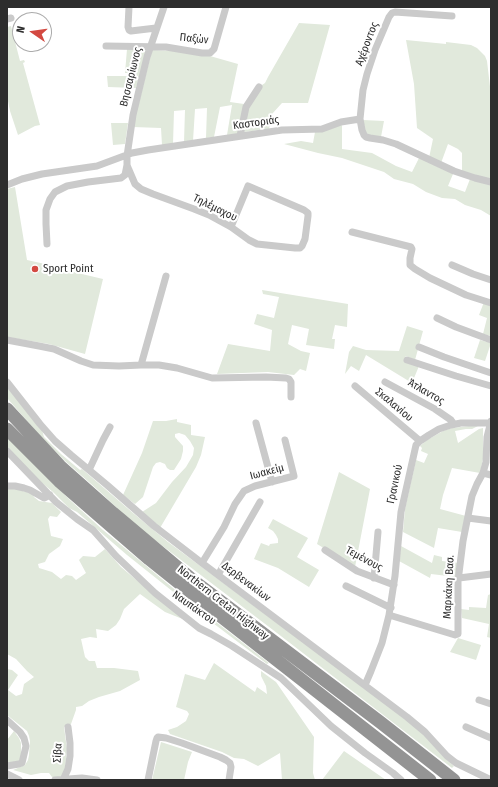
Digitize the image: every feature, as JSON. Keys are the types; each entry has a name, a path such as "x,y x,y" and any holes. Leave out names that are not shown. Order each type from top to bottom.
{"highway":[{"name":"Northern Cretan Highway","path":"7,409 60,466 195,582 374,717 454,780"},
{"name":"Northern Cretan Highway","path":"7,429 64,486 149,559 219,616 430,780"}],"street":[{"path":"129,7 129,30 156,28"},
{"name":"Βησσαρίωνος","path":"127,155 132,115 144,66 164,7"},
{"name":"Παξών","path":"150,46 177,48 206,54 212,53 226,7"},
{"name":"Αχέροντος","path":"360,119 363,90 367,74 375,50 392,13 452,16"},
{"path":"106,46 150,46"},
{"path":"240,136 246,107 259,87"},
{"path":"360,119 362,130 366,137 396,144 454,171 491,182"},
{"name":"Καστοριάς","path":"7,185 42,174 97,166 127,155 148,150 289,129 322,129 341,122 360,119"},
{"name":"Τηλέμαχου","path":"127,155 127,165 135,184 141,189 202,212 231,227 252,242 259,245 299,248 304,243 308,216 307,212 304,210 248,186 231,227"},
{"path":"47,244 46,210 50,199 55,192 67,186 122,178 125,175 127,165"},
{"path":"352,232 411,247 410,265 415,269 430,278 466,295 491,303"},
{"path":"452,265 491,280"},
{"path":"141,365 166,276"},
{"path":"437,318 491,340"},
{"path":"7,340 49,348 93,365 152,365 177,368 212,378 286,378 291,382 292,397"},
{"path":"419,347 491,373"},
{"path":"408,360 491,386"},
{"name":"Δερβενακίων","path":"7,382 51,436 154,526 418,726 447,756 456,763 490,777"},
{"name":"Άτλαντος","path":"385,382 439,412 451,420 454,424"},
{"name":"Σκαλανίου","path":"355,386 420,441"},
{"path":"420,441 439,429 454,424 491,422"},
{"name":"Μαρκάκη Βασ.","path":"390,611 430,628 456,635 458,634 459,578 462,550 474,492 483,473 486,462 487,437 491,422"},
{"path":"256,423 272,482"},
{"path":"89,470 110,427"},
{"name":"Ιωακείμ","path":"202,563 244,491 255,486 294,476 285,440"},
{"name":"Γρανικού","path":"365,685 382,643 390,611 401,512 414,450 420,441"},
{"name":"Ναυπάκτου","path":"7,451 56,502 93,530 120,560 161,598 199,628 232,646 281,678 331,726 365,753 393,772 401,780"},
{"path":"483,473 491,475"},
{"path":"7,486 28,489 44,498 50,495"},
{"path":"218,575 260,502"},
{"path":"468,518 491,521"},
{"path":"374,578 378,532"},
{"name":"Τεμένους","path":"325,550 357,571 394,585"},
{"path":"459,578 491,574"},
{"path":"346,586 390,611"},
{"path":"479,700 491,704"},
{"path":"7,720 20,732 26,744 22,763 7,766"},
{"name":"Σίβα","path":"63,780 68,769 70,756 68,727"},
{"path":"466,727 491,738"},
{"path":"148,780 156,740 158,737 182,743 226,760 231,767 229,780"},
{"path":"7,774 19,780"},
{"path":"55,780 86,778 97,780"}],"shaded area":[{"path":"299,23 330,25 308,103 282,103 272,114 269,129 244,132 247,109 262,85 265,83"},
{"path":"11,26 12,30 12,52 18,52 20,61 24,60 25,62 23,63 40,125 18,135 7,96 7,27"},
{"path":"406,40 471,45 477,48 485,56 487,61 491,95 491,179 462,172 462,153 458,149 448,144 441,163 429,158 433,139 417,128 414,84"},
{"path":"127,49 146,50 136,88 108,87 107,76 128,76 128,73 125,73"},
{"path":"152,50 175,51 210,56 238,64 230,102 244,104 238,134 227,135 232,105 220,107 214,137 206,138 207,108 195,109 193,141 184,142 185,110 174,111 173,144 162,145 161,128 133,127"},
{"path":"363,120 384,121 381,137 366,133"},
{"path":"111,123 128,123 125,144 113,145"},
{"path":"342,125 342,149 372,153 396,166 412,172 419,158 453,174 448,186 465,192 470,179 491,184 491,216 455,199 442,198 426,192 413,184 394,179 384,172 342,158 284,144 301,141 313,143 315,132"},
{"name":"Sport Point","path":"15,187 27,260 103,279 85,354 49,344 7,337 7,189"},
{"path":"262,290 348,304 347,327 335,325 332,339 335,339 334,349 306,345 309,329 292,325 288,344 301,351 310,353 306,371 300,369 294,375 268,372 217,374 228,344 270,351 272,330 254,324 257,314 274,318 279,297 263,294"},
{"path":"484,302 491,305 491,336 483,334 487,318 479,315"},
{"path":"407,326 423,331 415,360 406,356 404,360 419,366 412,383 366,355 359,371 351,366 345,374 349,352 353,346 366,350 399,351"},
{"path":"480,340 491,343 485,361 474,358"},
{"path":"7,387 42,430 44,437 61,454 80,470 82,469 168,542 396,711 421,732 454,766 452,768 135,525 41,437 7,398"},
{"path":"177,419 177,422 191,425 191,435 205,437 201,455 196,467 160,528 142,512 156,503 186,467 193,455 194,448 185,435 179,433 175,434 175,437 183,446 183,451 181,459 174,470 170,470 165,464 160,462 156,463 153,467 143,497 135,504 123,495 142,453 153,421"},
{"path":"478,426 472,429 455,431 458,443 479,429 483,428 483,459 480,473 452,468 440,509 466,516 462,532 438,528 434,548 403,532 405,509 416,460 424,463 428,454 421,451 422,448 420,446 427,440 443,431 452,428"},
{"path":"7,437 70,500 103,530 185,598 269,663 267,664 201,614 127,555 77,512 69,508 29,472 7,446"},
{"path":"339,472 370,489 355,567 317,544"},
{"path":"7,488 13,488 33,494 39,501 52,503 61,512 57,517 50,516 48,519 51,536 63,539 60,546 49,554 45,562 38,564 39,568 52,572 61,579 66,575 72,576 76,580 86,573 79,560 83,556 95,557 105,549 121,567 185,620 165,612 140,594 124,609 116,625 108,631 96,629 97,638 90,637 81,639 85,657 89,661 95,661 97,668 114,668 138,671 140,680 120,691 99,697 82,706 76,707 71,724 64,727 67,749 65,770 63,776 55,778 49,773 31,775 13,770 25,765 28,760 30,741 27,731 7,715 7,669 12,670 18,675 8,690 16,696 22,694 24,684 34,677 16,659 7,654"},
{"path":"273,519 308,538 297,557 319,570 309,587 278,568 254,559 261,543 269,546 270,544 278,543 276,535 268,528"},
{"path":"401,546 432,563 434,555 442,557 442,561 458,563 456,577 431,574 430,578 399,561"},
{"path":"491,594 491,638 487,637 489,624 462,618 461,609 469,610 469,607 486,608 488,595"},
{"path":"458,638 481,645 476,660 450,652"},
{"path":"214,663 255,692 257,687 267,694 266,686 261,676 261,671 276,682 314,737 313,773 315,780 282,780 280,753 258,766 244,759 234,758 222,752 170,734 168,730 177,727 186,721 189,714 187,711 176,707 185,674 205,680"},
{"path":"14,731 21,743 21,759 18,762 7,763 7,740"},
{"path":"161,742 192,752 184,780 152,780"},
{"path":"344,751 386,780 322,780"}],"place":[{"name":"Sport Point","path":"35,269"}]}
